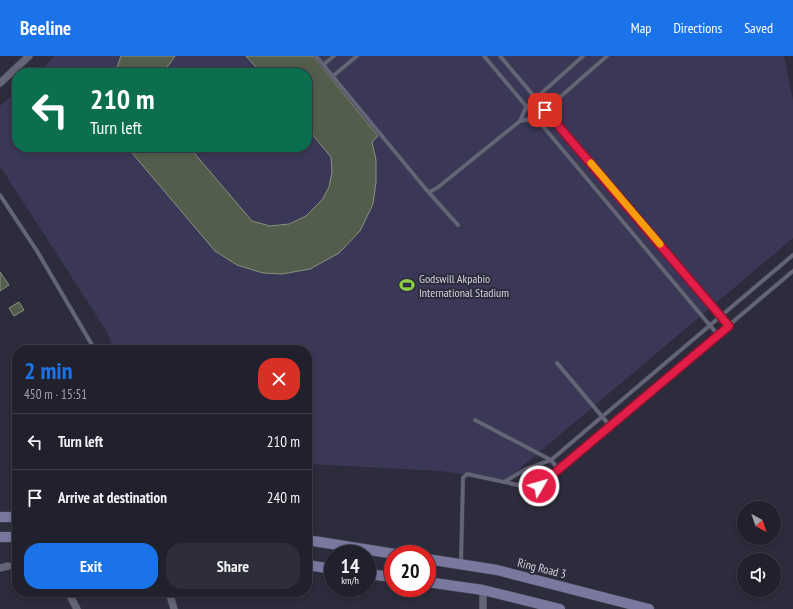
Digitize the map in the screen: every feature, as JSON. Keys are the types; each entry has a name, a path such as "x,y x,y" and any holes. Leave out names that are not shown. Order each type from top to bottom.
{"main road":[{"path":"0,516 12,517"},
{"path":"0,537 12,537"},
{"path":"312,541 384,552"},
{"name":"Ring Road 3","path":"436,560 497,570 649,609"},
{"path":"312,566 324,568"},
{"path":"436,583 483,590 560,609"}],"street":[{"path":"16,68 29,56"},
{"path":"0,83 12,72"},
{"path":"0,568 8,566"},
{"path":"483,590 483,609"},
{"path":"71,597 77,609"},
{"path":"170,597 174,609"}],"lane":[{"path":"316,56 458,225"},
{"path":"324,65 334,56"},
{"path":"333,76 357,56"},
{"path":"484,56 718,335"},
{"path":"500,56 729,326"},
{"path":"429,192 437,188 520,121 526,107 583,56"},
{"path":"520,121 536,118 607,56"},
{"path":"0,195 37,251 92,345"},
{"path":"504,482 526,469 551,460 793,255"},
{"path":"461,564 463,478 467,474 527,487 539,486 793,271"},
{"path":"557,363 610,426"},
{"path":"475,420 551,460 559,470"}],"shaded area":[{"name":"Godswill Akpabio International Stadium","path":"54,56 784,56 793,100 793,238 505,481 441,471 312,464 312,345 112,345 107,332 0,166 0,106 12,95 12,152 312,152 312,68 43,68"}],"building":[{"path":"121,56 175,56 167,68 117,68"},
{"path":"246,56 313,56 378,136 372,142 376,160 376,182 373,204 360,231 339,253 310,269 282,274 263,273 237,265 215,251 131,152 193,152 252,221 270,226 289,224 306,216 322,200 329,187 332,172 331,157 312,134 312,68 257,68"},
{"path":"0,272 9,285 0,291"},
{"path":"19,302 24,310 14,316 9,308"}],"slow traffic":[{"path":"591,163 660,244"}],"place":[{"name":"Godswill Akpabio International Stadium","path":"407,285"}],"route":[{"path":"539,486 729,326 545,110"}]}
